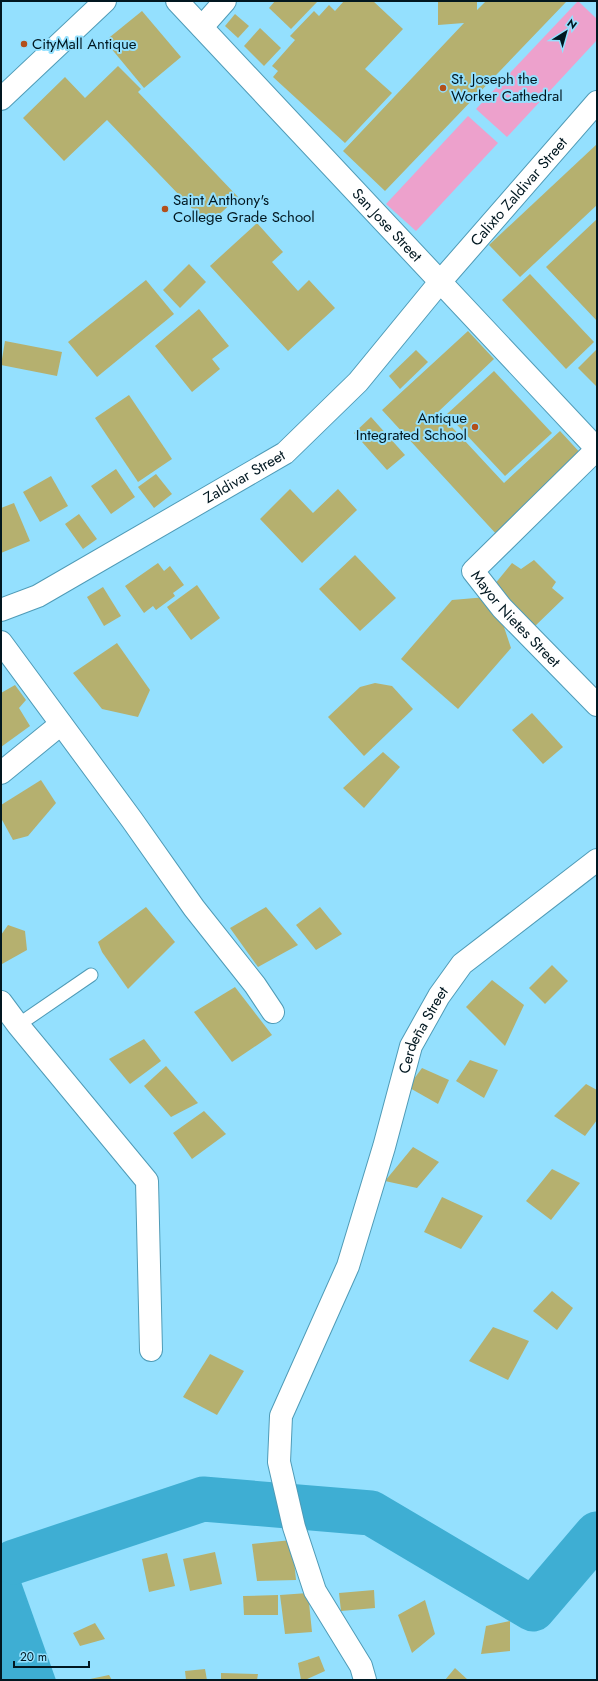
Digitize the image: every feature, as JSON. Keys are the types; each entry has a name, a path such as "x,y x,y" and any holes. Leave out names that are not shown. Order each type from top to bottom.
{"street":[{"path":"1,99 105,1"},
{"name":"San Jose Street","path":"177,1 597,449"},
{"path":"202,27 225,1"},
{"name":"Calixto Zaldivar Street","path":"440,282 597,102"},
{"name":"Zaldivar Street","path":"1,610 38,596 285,453 358,382 440,282"},
{"name":"Mayor Nietes Street","path":"597,449 473,571 502,608 597,705"},
{"path":"1,642 132,820 194,908 255,985 273,1012"},
{"path":"1,773 61,724"},
{"name":"Cerdeña Street","path":"365,1680 360,1666 315,1591 294,1527 279,1462 281,1416 348,1266 384,1147 411,1046 439,996 462,964 597,860"},
{"path":"1,1002 18,1025 147,1181 151,1350"}],"lane":[{"path":"18,1025 91,975"}],"shaded area":[{"path":"578,1 597,19 597,40 507,137 476,109"},
{"path":"468,116 498,143 416,231 386,204"}],"water":[{"path":"1,1543 14,1562 56,1680 1,1680"}],"building":[{"path":"275,1 318,1 291,29 269,8"},
{"path":"344,1 373,1 403,29 365,69 392,93 345,143 273,77 278,71 272,66 295,40 290,36 314,11 319,16 329,5 335,11"},
{"name":"St. Joseph the Worker Cathedral","path":"438,1 477,1 477,10 486,1 567,1 385,191 343,151 464,23 438,25"},
{"path":"142,11 181,57 144,88 105,41"},
{"path":"235,14 249,26 238,38 225,26"},
{"path":"260,28 281,48 264,66 244,46"},
{"path":"118,66 141,89 138,92 238,197 208,225 107,120 64,161 23,118 65,77 85,98"},
{"path":"597,144 597,205 520,277 489,245"},
{"path":"597,219 597,321 546,267"},
{"path":"257,223 283,252 272,262 298,291 309,280 335,308 288,351 210,266"},
{"path":"189,264 206,282 180,308 163,290"},
{"path":"530,274 594,342 566,369 502,300"},
{"path":"146,280 174,314 97,377 68,342"},
{"path":"199,309 229,346 212,359 220,369 192,392 155,346"},
{"path":"468,331 494,359 438,412 504,483 560,431 584,457 498,536 382,410"},
{"path":"5,341 62,352 57,376 1,365"},
{"path":"597,349 597,387 578,368"},
{"path":"416,350 428,362 400,389 389,376"},
{"path":"494,371 552,433 505,476 447,414"},
{"path":"129,395 172,459 138,482 95,418"},
{"path":"371,417 405,455 387,470 354,433"},
{"path":"116,469 135,497 111,514 91,486"},
{"path":"156,474 172,494 154,508 138,487"},
{"path":"51,476 68,506 40,522 23,492"},
{"path":"290,489 313,513 338,489 357,510 302,563 260,519"},
{"path":"14,503 30,541 1,553 1,508"},
{"path":"79,514 97,539 83,549 65,524"},
{"path":"355,555 396,598 360,631 319,589"},
{"path":"534,560 556,582 552,588 564,598 533,628 494,585 512,563 521,569"},
{"path":"158,563 164,571 170,566 184,585 173,593 175,596 156,610 153,606 144,613 125,586"},
{"path":"197,585 220,618 191,640 167,607"},
{"path":"103,587 121,616 104,626 87,597"},
{"path":"487,597 504,627 511,648 458,709 401,659 452,600"},
{"path":"117,643 150,690 138,717 102,709 73,673"},
{"path":"375,683 392,686 413,709 364,756 328,717 360,687"},
{"path":"15,685 26,700 19,708 30,726 1,747 1,693"},
{"path":"532,713 563,747 543,764 512,730"},
{"path":"383,752 400,767 364,808 343,788"},
{"path":"41,780 56,803 28,836 13,840 1,818 1,805"},
{"path":"146,907 175,942 128,989 102,952 98,942"},
{"path":"266,907 298,945 258,967 230,928"},
{"path":"320,907 342,934 316,950 296,925"},
{"path":"8,925 25,931 27,950 2,964 1,935"},
{"path":"552,965 568,981 545,1004 529,988"},
{"path":"492,980 524,1005 505,1046 466,1007"},
{"path":"235,987 272,1035 232,1062 194,1012"},
{"path":"144,1039 161,1061 130,1084 109,1059"},
{"path":"470,1060 498,1070 484,1098 456,1081"},
{"path":"166,1066 198,1103 171,1117 144,1086"},
{"path":"422,1068 449,1080 438,1104 408,1087"},
{"path":"586,1084 597,1090 597,1120 585,1136 554,1116"},
{"path":"204,1111 226,1134 192,1159 173,1133"},
{"path":"413,1147 439,1162 417,1188 385,1181"},
{"path":"552,1169 580,1183 551,1220 526,1201"},
{"path":"442,1197 483,1216 461,1249 424,1232"},
{"path":"552,1291 573,1308 557,1330 533,1311"},
{"path":"493,1327 529,1341 508,1380 469,1361"},
{"path":"210,1354 244,1371 217,1415 183,1397"},
{"path":"292,1540 296,1580 257,1581 252,1544"},
{"path":"215,1552 222,1584 190,1591 183,1559"},
{"path":"167,1553 175,1586 149,1592 142,1559"},
{"path":"374,1590 375,1608 341,1611 339,1593"},
{"path":"308,1593 312,1632 285,1634 280,1595"},
{"path":"278,1595 278,1615 244,1615 243,1596"},
{"path":"425,1600 435,1634 412,1653 398,1615"},
{"path":"510,1621 510,1651 481,1654 486,1626"},
{"path":"95,1623 105,1639 80,1646 73,1633"},
{"path":"319,1656 325,1671 305,1680 301,1680 298,1663"},
{"path":"455,1668 468,1680 445,1680"},
{"path":"205,1669 207,1680 186,1680 185,1671"},
{"path":"221,1673 258,1674 257,1680 221,1680"},
{"path":"109,1675 112,1680 90,1680 90,1679"}],"waterway":[{"path":"14,1562 203,1499 371,1513 533,1609 597,1534"}],"place":[{"name":"CityMall Antique","path":"24,44"},
{"name":"St. Joseph the Worker Cathedral","path":"443,88"},
{"name":"Saint Anthony's College Grade School","path":"165,209"},
{"name":"Antique Integrated School","path":"475,427"}]}
